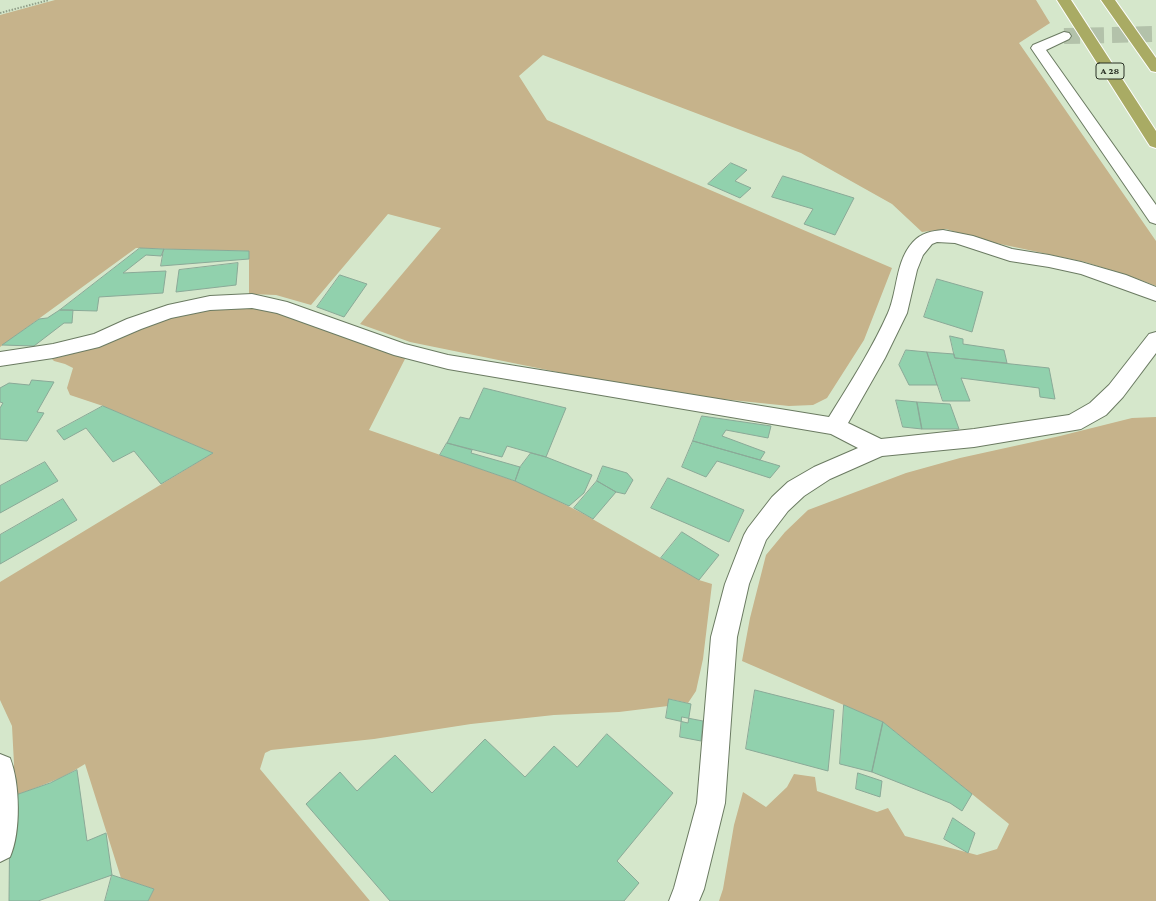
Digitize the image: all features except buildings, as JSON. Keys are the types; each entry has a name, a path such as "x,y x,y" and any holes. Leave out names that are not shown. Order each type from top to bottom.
{"highway":[{"name":"A 28","path":"1064,0 1156,143"},
{"path":"1108,0 1156,68"}],"street":[{"path":"1064,36 1038,48 1156,218"},
{"path":"835,426 873,363 900,307 911,256 926,239 935,236 948,236 965,239 986,248 1011,255 1055,262 1080,268 1140,287 1156,294"},
{"path":"0,359 53,351 99,340 134,324 168,312 210,303 252,301 280,307 401,350 448,362 835,426 878,448"},
{"path":"684,901 689,889 711,803 724,637 737,584 756,535 780,504 796,490 822,473 878,448 974,438 1073,423 1098,409 1116,390 1156,339"},
{"path":"0,768 4,814 0,847"}],"path":[{"path":"0,13 48,0"}],"shaded area":[{"path":"55,0 1036,0 1050,23 1019,43 1156,241 1156,286 1085,262 986,241 946,229 922,232 892,204 801,153 543,55 519,76 547,120 892,268 864,340 827,398 813,405 789,406 655,392 410,342 360,324 441,228 388,214 311,305 276,295 249,294 249,251 136,248 0,347 0,15"},
{"path":"250,307 275,312 406,357 369,430 526,485 582,513 699,580 712,584 703,659 696,691 688,703 670,699 668,706 619,712 554,715 471,724 374,739 271,750 265,753 260,769 370,901 148,901 154,889 121,878 85,764 58,779 10,797 14,764 12,726 0,700 0,582 213,453 103,406 70,395 67,388 73,368 52,359 99,345 144,326 198,310"},
{"path":"1156,417 1156,901 719,901 723,889 734,825 743,792 766,807 787,787 794,774 815,777 817,791 877,812 888,808 905,836 977,855 997,849 1009,824 883,722 742,661 750,618 766,555 785,532 808,510 906,473 960,458 1060,436 1132,418"}],"tunnel":[{"path":"1064,36 1156,34"}]}
